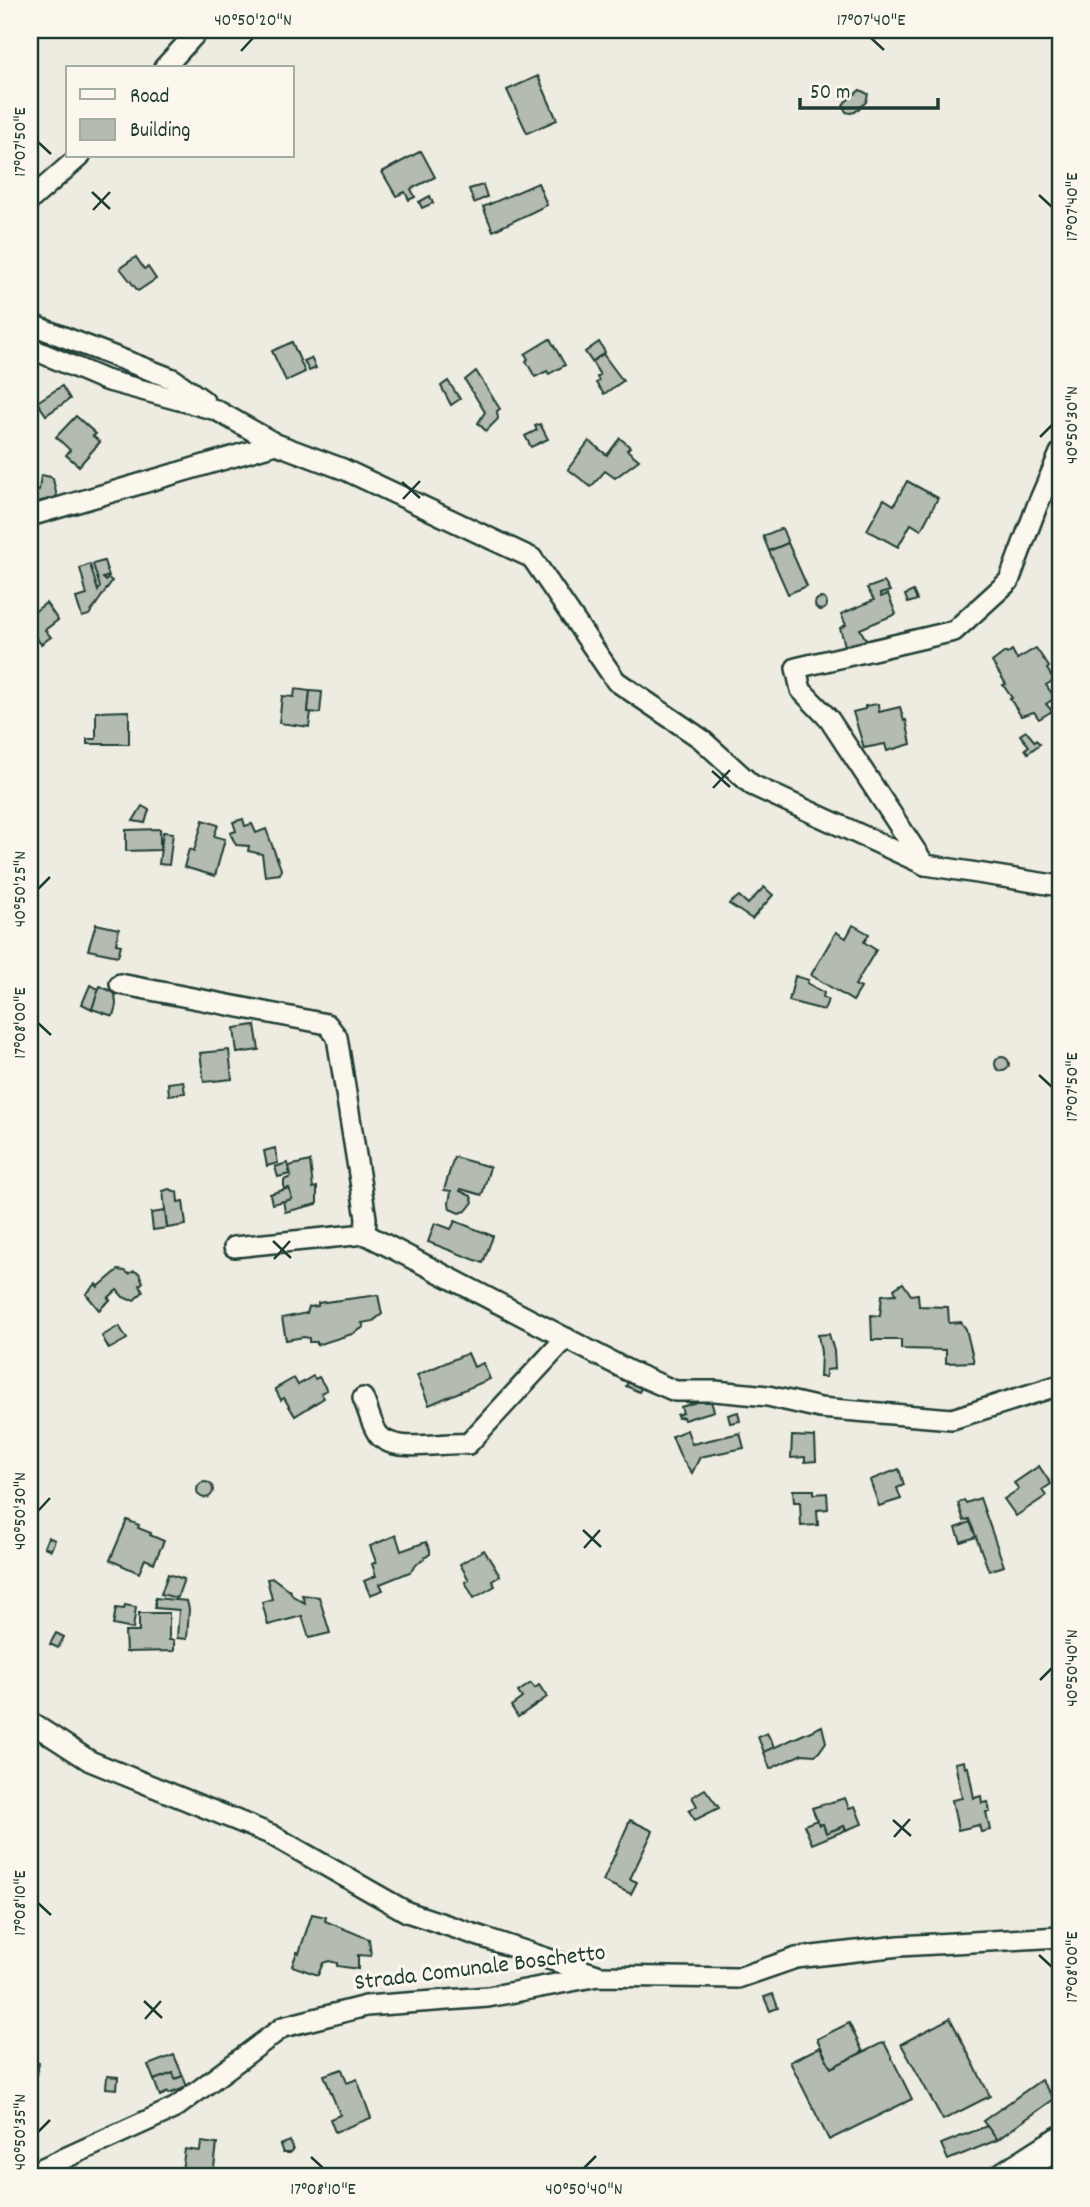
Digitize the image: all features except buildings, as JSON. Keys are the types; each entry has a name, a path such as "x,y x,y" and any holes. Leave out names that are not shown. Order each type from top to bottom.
{"main road":[{"path":"1005,2177 1060,2142"}],"street":[{"path":"166,66 199,30"},
{"path":"30,200 78,158"},
{"path":"30,324 173,379 216,410 276,444 343,469 532,558 616,681 700,738 752,785 926,865 1060,886"},
{"path":"30,348 105,380 216,410"},
{"path":"30,516 276,444"},
{"path":"926,865 829,719 801,690 796,668 954,631 1009,581 1060,453"},
{"path":"120,984 327,1024 337,1037 347,1089 366,1218 365,1234"},
{"path":"233,1247 365,1234 629,1371 676,1391 715,1391 768,1396 820,1408 952,1419 1060,1385"},
{"path":"363,1398 377,1433 386,1442 408,1446 454,1442 468,1444 566,1338"},
{"path":"30,1722 90,1761 270,1834 407,1912 598,1976"},
{"name":"Strada Comunale Boschetto","path":"30,2174 175,2108 283,2027 366,2006 488,1997 598,1976 738,1978 796,1958 899,1946 1060,1937"}]}
